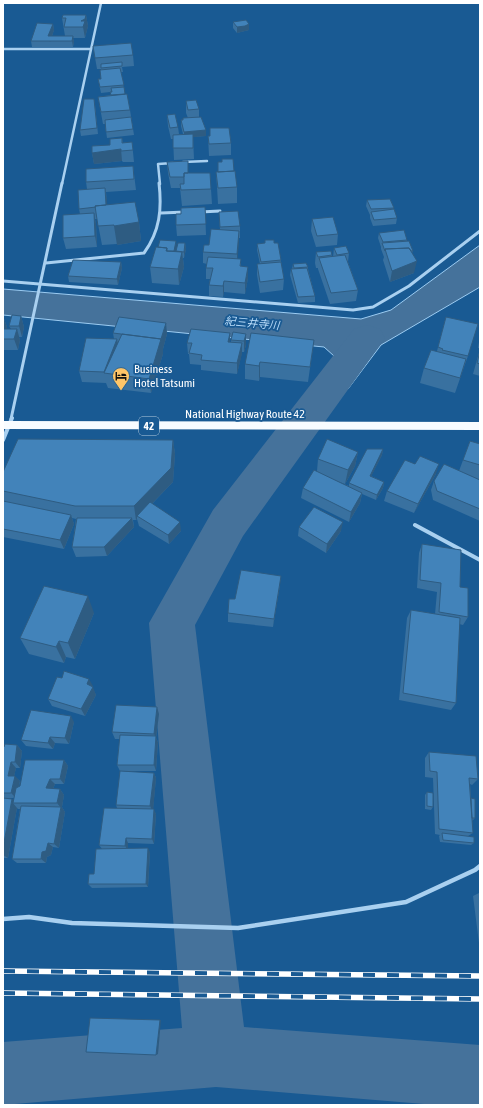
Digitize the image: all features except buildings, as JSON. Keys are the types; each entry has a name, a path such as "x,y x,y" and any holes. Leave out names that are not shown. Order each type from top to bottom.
{"highway":[{"name":"National Highway Route 42","path":"5,425 288,427 480,426"}],"street":[{"path":"3,440 5,425 46,263 101,3"},
{"path":"3,49 91,49"},
{"path":"46,263 144,253 154,242 161,213 158,164 207,161"},
{"path":"198,212 220,211"},
{"path":"161,213 190,212"},
{"path":"3,281 353,310 373,306 409,286 480,231"},
{"path":"415,525 480,560"},
{"path":"3,920 29,917 72,923 181,928 238,928 406,902 475,870 480,866"}],"water":[{"name":"紀三井寺川","path":"480,245 480,287 381,345 348,389 318,383 334,356 324,347 3,315 3,289 361,319 391,310"}],"waterway":[{"path":"216,1056 172,623 228,523 367,338"},
{"path":"3,1074 216,1056"},
{"path":"216,1056 480,1077"}],"railway":[{"path":"3,971 480,976"},
{"path":"3,993 480,999"}],"place":[{"name":"Business Hotel Tatsumi","path":"121,391"}]}
